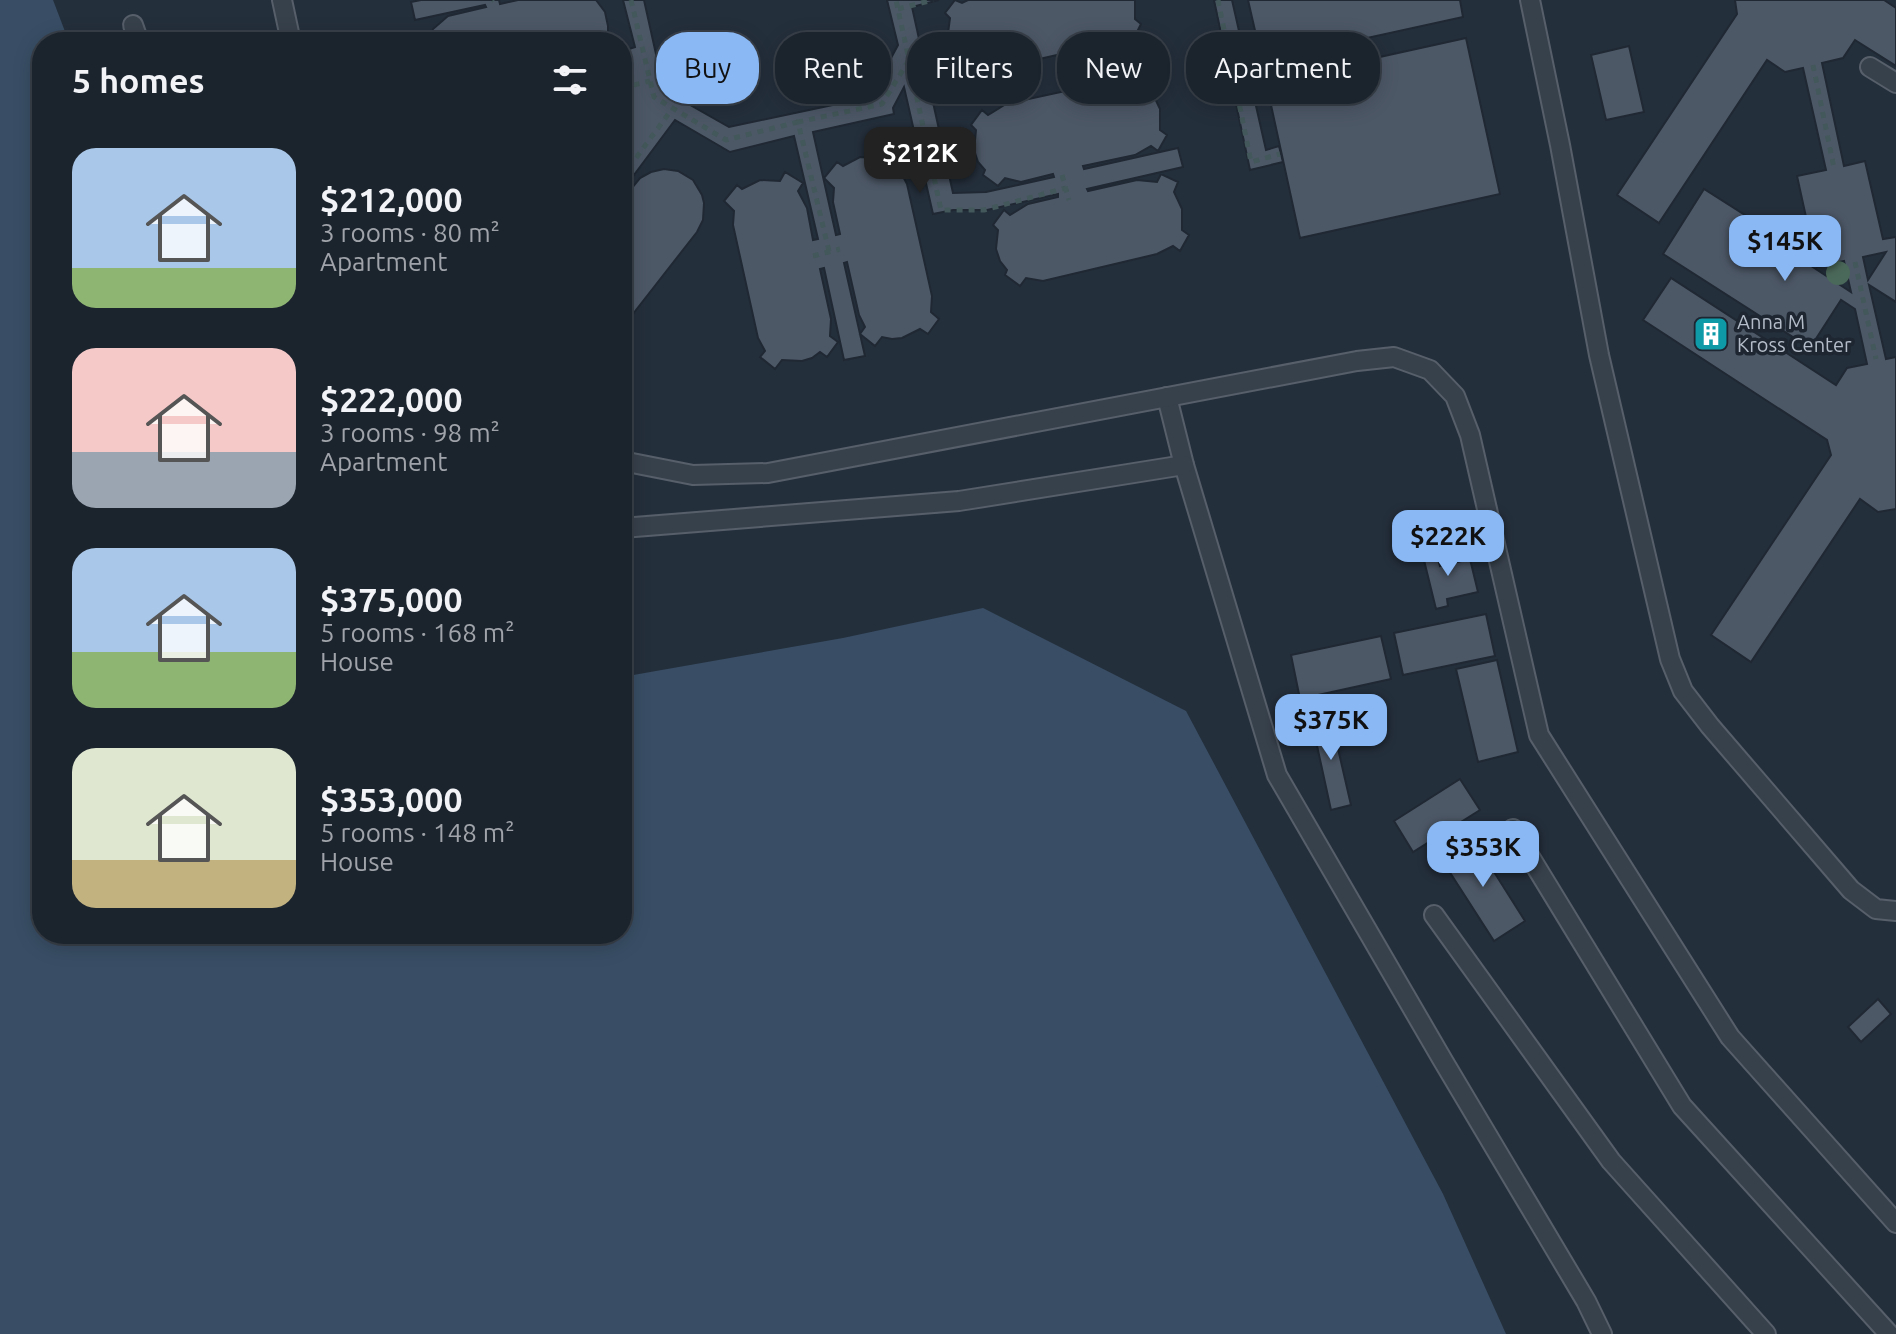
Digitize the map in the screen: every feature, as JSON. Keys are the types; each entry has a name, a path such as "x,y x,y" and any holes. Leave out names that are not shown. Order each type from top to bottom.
{"lane":[{"path":"282,0 289,32"},
{"path":"1530,0 1599,355 1670,659 1683,691 1710,726 1851,890 1876,909 1896,911"},
{"path":"1870,67 1896,83"},
{"path":"632,463 693,475 768,473 1357,361 1394,357 1430,370 1455,396 1470,435 1539,735 1730,1037 1896,1223"},
{"path":"1167,397 1184,465 1277,775 1586,1301 1602,1334"},
{"path":"632,527 959,501 1184,465"},
{"path":"1513,829 1682,1106 1889,1334"},
{"path":"1434,915 1611,1161 1766,1334"}],"path":[{"path":"631,0 654,97 726,140 882,104 907,63"},
{"path":"896,0 907,51"},
{"path":"898,9 933,0"},
{"path":"1218,0 1251,162 1280,154"},
{"path":"1813,65 1834,168"},
{"path":"632,86 650,81"},
{"path":"918,104 941,210 984,210 1066,188"},
{"path":"632,163 672,109"},
{"path":"798,122 829,251"},
{"path":"1062,175 1069,200"},
{"path":"813,256 840,249"},
{"path":"1855,262 1876,359"}],"water":[{"path":"0,0 53,0 65,32 32,32 32,944 632,944 632,675 843,638 983,608 1186,711 1443,1194 1506,1334 0,1334"}],"building":[{"path":"499,0 500,4 518,0 596,0 605,12 608,32 432,32 448,16 486,7 415,20 411,2"},
{"path":"623,0 644,0 656,54 656,104 689,104 729,127 837,104 891,104 891,58 898,45 887,0 939,0 912,7 918,32 907,32 907,100 904,87 893,108 894,114 813,132 836,235 840,234 833,202 834,188 824,178 837,162 843,166 860,157 880,158 886,149 904,160 898,167 907,184 932,296 931,312 939,319 928,334 920,329 902,338 882,337 875,346 860,334 865,356 844,360 824,268 820,269 831,319 830,336 838,342 827,357 820,352 802,361 782,360 775,369 760,357 765,351 758,338 733,225 734,211 724,201 737,185 742,189 760,180 780,181 785,172 803,183 798,191 807,208 813,240 818,239 794,136 730,152 675,120 632,178 632,48 635,47","holes":["847,262 859,315 865,327 860,334 844,263"]},
{"path":"955,0 962,3 968,0 1135,0 1135,19 1141,24 1137,32 1057,32 1057,55 1041,59 1041,32 948,32 950,18 945,13"},
{"path":"1214,0 1232,0 1239,32 1221,32"},
{"path":"1248,0 1460,0 1463,17 1380,35 1380,32 1255,32"},
{"name":"Anna M Kross Center","path":"1735,0 1884,0 1896,8 1896,66 1855,40 1843,58 1822,63 1844,166 1865,161 1883,239 1896,237 1896,302 1869,285 1886,359 1896,357 1896,509 1878,512 1860,499 1751,662 1711,635 1831,455 1827,440 1643,320 1671,278 1836,385 1847,368 1867,364 1855,309 1841,300 1810,348 1663,254 1704,189 1800,250 1796,256 1851,292 1844,261 1817,267 1797,176 1826,170 1803,68 1785,72 1767,60 1659,223 1617,195 1737,14","holes":["1886,252 1868,280 1863,257"]},
{"path":"1466,38 1500,194 1300,238 1271,104 1380,104 1380,57"},
{"path":"1629,46 1644,112 1606,120 1591,55"},
{"path":"1057,93 1057,104 1158,104 1160,130 1167,135 1158,151 1151,146 1135,155 1083,166 1084,169 1178,148 1183,167 1087,189 1137,180 1157,182 1161,174 1178,182 1174,192 1182,209 1182,230 1189,235 1180,251 1173,246 1157,254 1043,281 1026,278 1020,286 1005,275 1007,270 996,249 998,230 993,225 1004,210 1010,215 1028,204 1058,197 1058,194 987,210 953,210 933,214 908,104 933,104 953,193 986,192 1054,177 1053,174 1021,182 1005,178 998,186 983,175 985,170 974,150 976,130 971,125 982,110 988,115 1006,104 1041,104 1041,96"},
{"path":"1236,104 1256,104 1266,150 1279,146 1283,162 1250,170"},
{"path":"664,169 678,171 693,180 704,203 703,220 632,315 632,188 640,178"},
{"path":"1434,545 1440,566 1470,559 1478,592 1447,599 1448,606 1436,609 1421,548"},
{"path":"1486,614 1495,656 1403,675 1394,633"},
{"path":"1381,636 1391,679 1300,699 1291,655"},
{"path":"1497,660 1518,752 1478,762 1456,669"},
{"path":"1330,714 1351,805 1331,810 1311,718"},
{"path":"1460,779 1480,810 1413,852 1394,821"},
{"path":"1472,837 1525,921 1494,941 1440,857"},
{"path":"1878,999 1891,1014 1861,1042 1848,1027"}],"place":[{"name":"Anna M Kross Center","path":"1711,334"}]}
